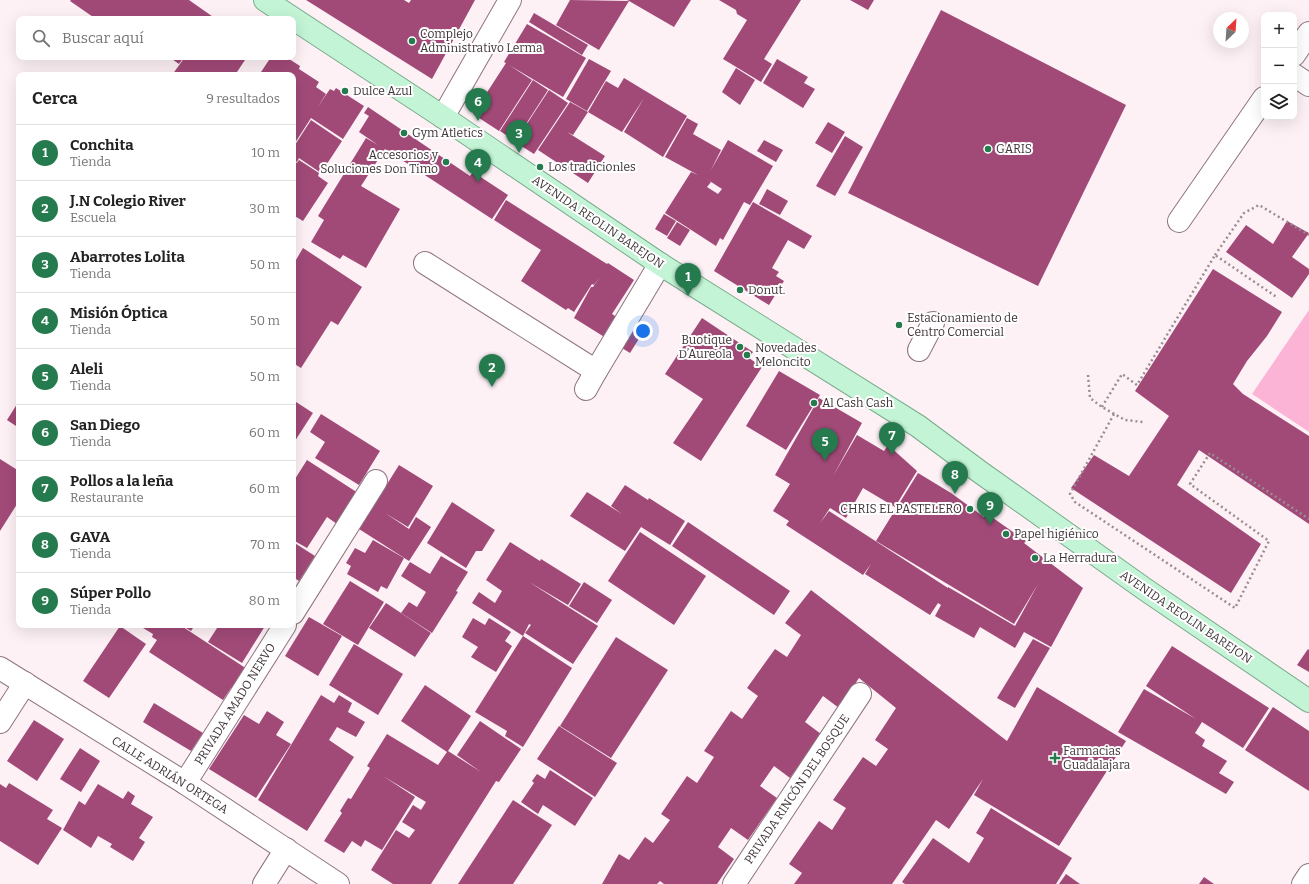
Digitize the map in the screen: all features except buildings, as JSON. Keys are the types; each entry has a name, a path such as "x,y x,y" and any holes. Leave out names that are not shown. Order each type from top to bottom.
{"main road":[{"name":"AVENIDA REOLIN BAREJON","path":"264,0 288,16"},
{"name":"AVENIDA REOLIN BAREJON","path":"296,21 443,117 660,264 918,426 1146,590 1309,701"}],"street":[{"path":"443,117 510,0"},
{"path":"1297,51 1309,33"},
{"path":"1297,77 1309,85"},
{"path":"1179,221 1261,102"},
{"path":"425,263 591,380 660,264"},
{"path":"919,350 933,323"},
{"path":"296,608 376,481"},
{"name":"PRIVADA AMADO NERVO","path":"185,784 283,628"},
{"name":"CALLE ADRIÁN ORTEGA","path":"0,668 185,784 338,884"},
{"path":"0,722 25,683"},
{"name":"PRIVADA RINCÓN DEL BOSQUE","path":"734,884 860,694"},
{"path":"264,884 286,849"},
{"path":"1303,884 1309,875"}],"path":[{"path":"1102,407 1122,374 1137,385 1215,255 1244,213 1259,205 1309,235"},
{"path":"1215,255 1278,298"},
{"path":"1088,375 1090,398 1102,407 1125,420 1143,422"},
{"path":"1114,414 1070,494 1075,502 1235,608 1269,541 1190,484 1210,453 1309,520"}],"shaded area":[{"path":"1309,310 1309,432 1252,394"}],"place":[{"name":"Complejo Administrativo Lerma","path":"412,41"},
{"name":"Dulce Azul","path":"345,91"},
{"name":"San Diego","path":"478,121"},
{"name":"Gym Atletics","path":"404,133"},
{"name":"GARIS","path":"988,149"},
{"name":"Abarrotes Lolita","path":"519,153"},
{"name":"Accesorios y Soluciones Don Timo","path":"446,162"},
{"name":"Los tradicionles","path":"540,167"},
{"name":"Misión Óptica","path":"478,182"},
{"name":"Donut.","path":"740,290"},
{"name":"Conchita","path":"688,296"},
{"name":"Estacionamiento de Centro Comercial","path":"899,325"},
{"name":"Buotique D’Aureola","path":"740,347"},
{"name":"Novedades Meloncito","path":"747,355"},
{"name":"J.N Colegio River","path":"492,387"},
{"name":"Al Cash Cash","path":"814,403"},
{"name":"Pollos a la leña","path":"892,455"},
{"name":"Aleli","path":"825,461"},
{"name":"GAVA","path":"955,494"},
{"name":"CHRIS EL PASTELERO","path":"970,509"},
{"name":"Súper Pollo","path":"990,525"},
{"name":"Papel higiénico","path":"1006,534"},
{"name":"La Herradura","path":"1035,558"},
{"name":"Farmacias Guadalajara","path":"1055,758"}]}
